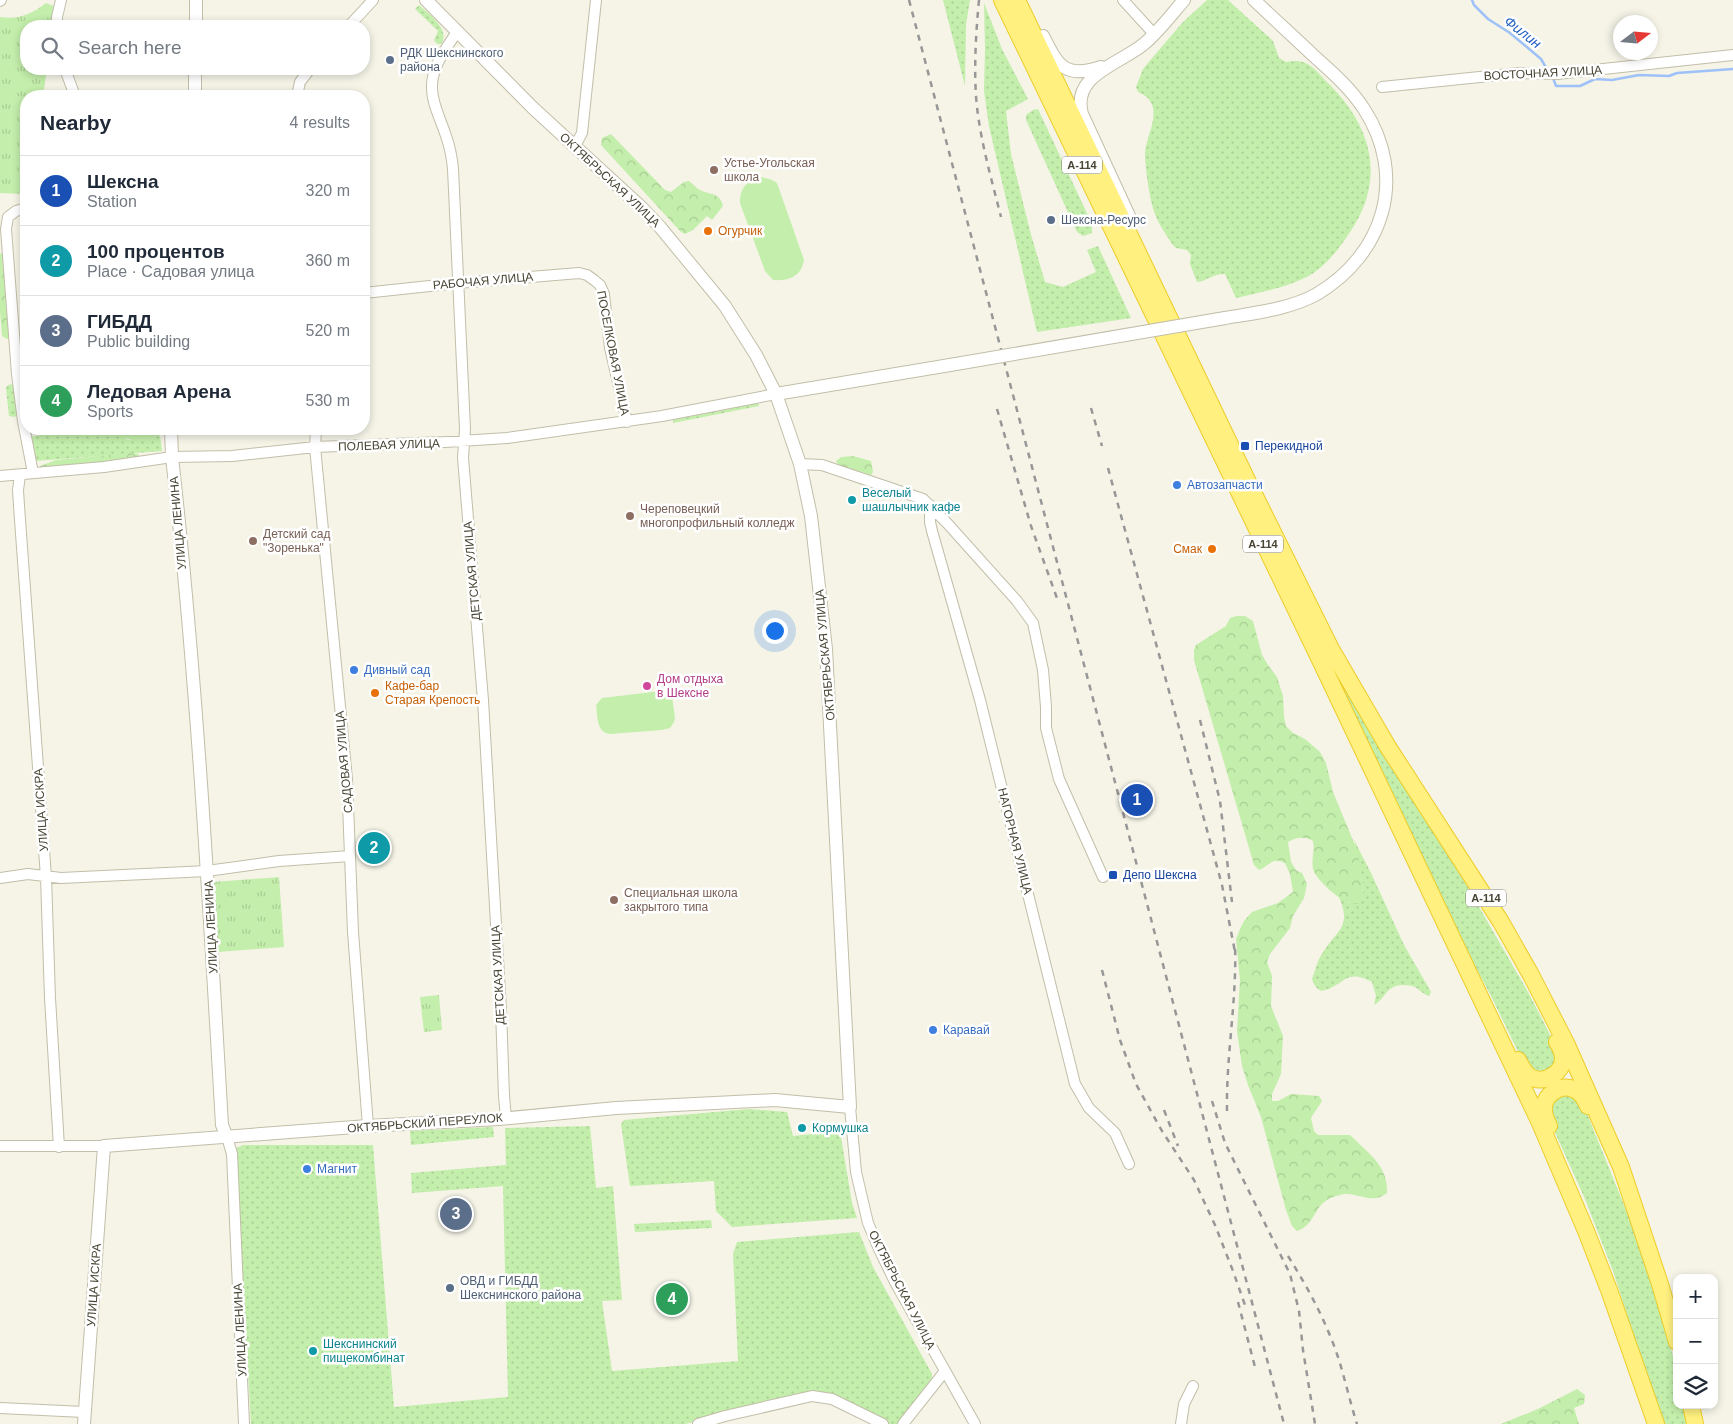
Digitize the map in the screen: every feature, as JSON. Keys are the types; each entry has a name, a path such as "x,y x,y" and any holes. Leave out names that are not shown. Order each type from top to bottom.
{"highway":[{"name":"А-114","path":"1002,0 1439,910 1560,1168 1593,1248 1635,1361"},
{"name":"А-114","path":"1017,0 1255,496 1335,656 1388,747 1439,824 1515,946 1566,1043 1621,1167 1673,1328"},
{"name":"А-114","path":"1439,824 1525,978 1559,1045 1563,1056 1558,1071 1554,1076 1543,1080 1536,1079 1530,1077 1524,1071 1479,980 1439,910"},
{"name":"А-114","path":"1656,1424 1604,1258 1545,1117 1545,1101 1553,1092 1562,1088 1571,1088 1578,1091 1586,1102 1660,1284"},
{"path":"1692,1409 1695,1424"}],"street":[{"path":"57,20 61,0"},
{"path":"196,0 196,20"},
{"path":"354,20 373,0"},
{"path":"575,146 580,140 582,133 596,0"},
{"path":"1025,0 1053,56 1064,67 1078,72 1085,72 1116,63"},
{"path":"1123,0 1154,34"},
{"path":"1159,296 1137,232 1079,105 1086,83 1098,73 1136,50 1154,34 1184,0"},
{"path":"776,394 1274,309 1316,295 1345,274 1357,262 1381,220 1387,191 1384,156 1374,128 1351,92 1326,66 1254,0"},
{"name":"ОКТЯБРЬСКАЯ УЛИЦА","path":"430,2 457,32 533,108 642,208 699,273 739,326 776,394 800,464 811,516 826,649 850,1107 856,1172 868,1223 878,1249 975,1424"},
{"name":"ДЕТСКАЯ УЛИЦА","path":"457,32 439,62 432,88 434,102 449,145 452,161 465,441 463,458 483,700 506,1118"},
{"name":"ВОСТОЧНАЯ УЛИЦА","path":"1382,87 1519,73 1557,74 1733,55"},
{"path":"67,75 73,90"},
{"path":"195,75 195,90"},
{"path":"298,90 300,82 305,75"},
{"path":"20,210 8,217 6,224 14,341 20,394"},
{"name":"РАБОЧАЯ УЛИЦА","path":"370,292 579,273 587,275 600,285"},
{"name":"ПОСЕЛКОВАЯ УЛИЦА","path":"600,285 606,306 610,348 627,422"},
{"name":"ПОЛЕВАЯ УЛИЦА","path":"0,476 112,466 172,458 232,456 315,448 507,438 627,422 776,394"},
{"path":"26,435 33,473"},
{"name":"УЛИЦА ЛЕНИНА","path":"171,435 207,871 222,1125 232,1154 244,1424"},
{"name":"САДОВАЯ УЛИЦА","path":"316,435 315,448 347,779 354,939 368,1126"},
{"path":"800,464 822,465 914,495 930,505 1017,601 1033,623 1043,670 1046,728 1060,780 1103,877"},
{"name":"УЛИЦА ИСКРА","path":"20,475 18,490 19,516 46,876 50,998 59,1146"},
{"name":"НАГОРНАЯ УЛИЦА","path":"930,505 932,531 980,700 1075,1084 1089,1108 1115,1133 1122,1144 1129,1164"},
{"path":"0,878 28,874 61,878 207,871 279,861 350,856"},
{"name":"ОКТЯБРЬСКИЙ ПЕРЕУЛОК","path":"0,1146 104,1146 368,1126 506,1118 616,1108 775,1100 850,1107"},
{"name":"УЛИЦА ИСКРА","path":"84,1418 104,1146"},
{"path":"903,1424 945,1371"},
{"path":"1181,1424 1184,1404 1193,1386"},
{"path":"698,1424 812,1396 832,1399 882,1424"},
{"path":"0,1408 84,1418"}],"green space":[{"path":"943,0 970,0 966,24 965,86"},
{"path":"1207,0 1228,0 1273,41 1279,58 1286,62 1300,61 1314,68 1343,99 1355,117 1364,136 1371,174 1368,194 1360,214 1348,235 1323,266 1303,279 1275,289 1236,298 1225,274 1197,282 1190,264 1191,255 1187,250 1176,248 1172,244 1157,218 1150,193 1145,153 1154,114 1149,100 1138,92 1136,87 1143,69 1183,22"},
{"path":"46,3 54,6 52,20 20,20 20,75 46,75 44,90 20,90 20,194 0,193 0,17 13,18 35,10"},
{"path":"984,3 1002,49 1028,99 1006,111 1011,154 1045,282 1063,287 1096,272 1087,250 1098,246 1131,318 1037,332 989,126 984,91"},
{"path":"419,5 441,28 443,39 441,44 437,44 434,40 438,31 415,9"},
{"path":"1038,109 1092,224 1092,233 1083,236 1077,232 1026,120 1026,115"},
{"path":"611,134 665,190 671,192 684,182 689,181 700,190 718,197 723,206 712,220 707,216 693,230 685,234 680,231 601,145 602,138"},
{"path":"761,177 777,183 804,260 797,274 789,279 773,280 765,271 740,203 741,193 745,185"},
{"path":"5,253 10,338 7,339 2,336 0,311 0,254"},
{"path":"13,384 18,415 14,417 9,416 6,388 8,385"},
{"path":"758,403 759,406 673,423 673,420"},
{"path":"41,435 126,435 126,439 129,440 160,435 162,451 35,461 29,437"},
{"path":"124,435 158,435 139,440 124,437"},
{"path":"130,453 138,454 139,456 134,459 41,468 40,466 56,460"},
{"path":"853,456 871,461 873,472 871,475 838,465 836,461 841,457"},
{"path":"1277,556 1528,992 1555,1044 1559,1062 1541,1076 1524,1064 1460,938"},
{"path":"1245,616 1253,621 1262,655 1277,677 1283,696 1286,726 1320,752 1326,763 1333,792 1357,850 1363,882 1362,902 1354,904 1346,901 1329,889 1315,874 1313,869 1313,841 1308,838 1301,838 1288,842 1291,862 1296,870 1302,873 1307,884 1304,898 1293,916 1290,928 1270,954 1267,962 1272,976 1271,1006 1283,1036 1281,1074 1272,1094 1272,1101 1278,1101 1291,1094 1319,1096 1322,1101 1311,1118 1314,1131 1318,1135 1350,1135 1376,1160 1387,1183 1387,1193 1376,1198 1345,1194 1326,1200 1308,1224 1297,1231 1292,1226 1286,1210 1261,1117 1242,1066 1237,1031 1240,980 1236,939 1244,921 1252,912 1278,903 1293,892 1290,874 1285,863 1280,861 1274,861 1259,870 1254,865 1194,660 1196,645 1226,626 1230,618"},
{"path":"661,691 672,696 675,718 670,728 610,734 605,733 600,727 596,705 602,698"},
{"path":"1354,840 1404,945 1431,992 1429,996 1415,987 1401,985 1391,989 1374,1005 1376,996 1372,982 1363,978 1350,977 1329,989 1321,991 1316,987 1312,979 1319,960 1338,933 1343,922 1344,915 1338,895 1349,903 1362,902 1363,882"},
{"path":"279,877 284,947 218,952 213,882"},
{"path":"439,995 442,1030 424,1032 420,997"},
{"path":"1570,1093 1586,1111 1647,1262 1673,1356 1673,1409 1685,1409 1688,1424 1662,1424 1613,1271 1585,1199 1553,1128 1551,1100"},
{"path":"749,1109 787,1112 793,1136 840,1131 852,1203 857,1218 732,1227 716,1211 714,1181 630,1186 621,1124 624,1120"},
{"path":"590,1126 596,1188 613,1186 622,1300 602,1301 612,1371 738,1361 733,1254 737,1242 859,1232 873,1267 932,1374 932,1381 898,1424 885,1424 835,1396 725,1414 685,1424 251,1424 237,1148 243,1145 373,1145 394,1407 508,1397 503,1186 412,1193 411,1173 506,1165 505,1128"},
{"path":"493,1127 494,1137 411,1145 410,1131"},
{"path":"711,1220 712,1228 635,1232 634,1224"},
{"path":"1577,1389 1585,1395 1584,1404 1574,1408 1579,1424 1501,1424 1538,1409"}],"waterway":[{"name":"Филин","path":"1472,0 1474,5 1488,19 1510,33 1541,59 1548,71"},
{"name":"Филин","path":"1553,78 1556,86 1580,86 1595,79 1612,80 1639,75 1669,76 1677,73 1733,69"}],"railway":[{"path":"909,0 1284,1424"},
{"path":"979,0 975,84 980,127 1001,217"},
{"path":"1091,408 1102,446"},
{"path":"997,409 1031,526 1058,601"},
{"path":"1108,468 1222,885 1235,952"},
{"path":"1200,720 1220,801 1232,902"},
{"path":"1227,1111 1235,945"},
{"path":"1102,970 1120,1040 1136,1084 1162,1131 1194,1180 1215,1225 1246,1308"},
{"path":"1212,1101 1225,1143 1290,1274 1299,1311 1303,1350 1315,1424"},
{"path":"1164,1110 1178,1146"},
{"path":"1288,1256 1328,1331 1338,1357 1357,1424"},
{"path":"1238,1302 1255,1367"}],"place":[{"name":"РДК Шекснинского района","path":"390,60"},
{"name":"Устье-Угольская школа","path":"714,170"},
{"name":"Шексна-Ресурс","path":"1051,220"},
{"name":"Огурчик","path":"708,231"},
{"name":"Перекидной","path":"1245,446"},
{"name":"Автозапчасти","path":"1177,485"},
{"name":"Веселый шашлычник кафе","path":"852,500"},
{"name":"Череповецкий многопрофильный колледж","path":"630,516"},
{"name":"Детский сад \"Зоренька\"","path":"253,541"},
{"name":"Смак","path":"1212,549"},
{"name":"Дивный сад","path":"354,670"},
{"name":"Дом отдыха в Шекснe","path":"647,686"},
{"name":"Кафе-бар Старая Крепость","path":"375,693"},
{"name":"Шексна","path":"1137,800"},
{"name":"100 процентов","path":"374,848"},
{"name":"Депо Шексна","path":"1113,875"},
{"name":"Специальная школа закрытого типа","path":"614,900"},
{"name":"Каравай","path":"933,1030"},
{"name":"Кормушка","path":"802,1128"},
{"name":"Магнит","path":"307,1169"},
{"name":"ГИБДД","path":"456,1214"},
{"name":"ОВД и ГИБДД Шекснинского района","path":"450,1288"},
{"name":"Ледовая Арена","path":"672,1299"},
{"name":"Шекснинский пищекомбинат","path":"313,1351"}]}
